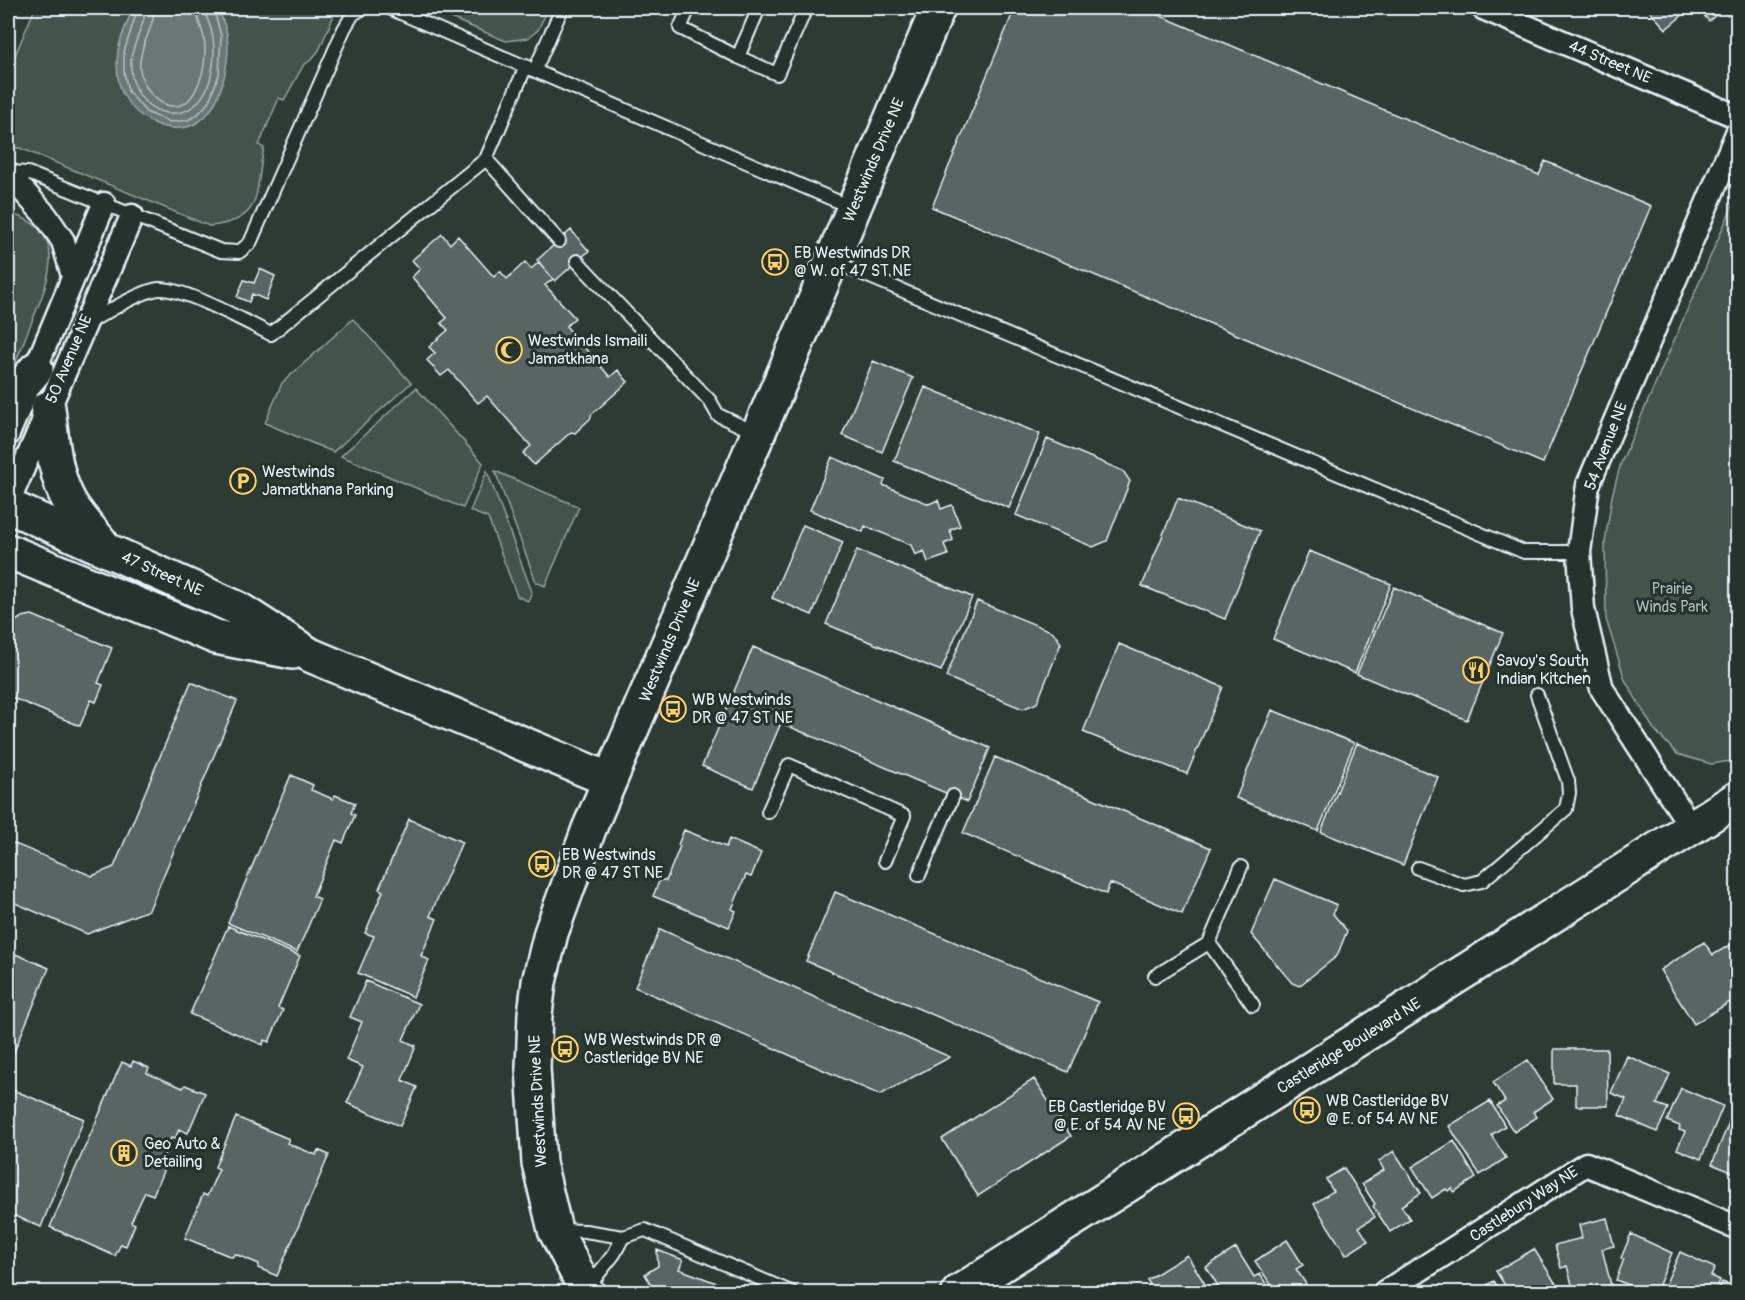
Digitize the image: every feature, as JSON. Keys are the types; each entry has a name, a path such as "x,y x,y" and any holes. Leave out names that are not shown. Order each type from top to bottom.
{"street":[{"name":"Westwinds Drive NE","path":"586,1291 555,1230 539,1163 533,1068 535,1014 539,982 551,933 589,829 938,8"},
{"name":"44 Street NE","path":"1483,8 1737,117"},
{"name":"54 Avenue NE","path":"1691,827 1602,689 1583,609 1579,552 1588,485 1737,131"},
{"path":"8,173 46,216 63,241 73,276"},
{"name":"50 Avenue NE","path":"8,434 104,204"},
{"name":"50 Avenue NE","path":"8,504 132,216"},
{"path":"8,402 36,369"},
{"path":"48,408 60,483 71,504 105,548"},
{"name":"47 Street NE","path":"8,504 237,608 310,655 610,780"},
{"name":"47 Street NE","path":"8,551 216,637 310,655"},
{"name":"Castleridge Boulevard NE","path":"959,1293 1737,798"},
{"name":"Castlebury Way NE","path":"1385,1293 1586,1164 1737,1228"}],"lane":[{"path":"8,173 28,173 221,251 238,252 250,243 344,29 353,14 363,8"},
{"path":"389,8 853,208"},
{"path":"84,325 126,302 159,289 183,294 271,334 486,159 562,8"},
{"path":"689,8 680,28 777,74 806,8"},
{"path":"738,57 759,8"},
{"path":"486,159 559,241"},
{"path":"577,261 710,401 718,415 758,434"},
{"path":"831,261 1524,552 1579,552"},
{"path":"1418,868 1464,885 1482,881 1566,809 1569,793 1568,781 1537,695"},
{"path":"768,812 789,765 904,816 885,861"},
{"path":"919,875 953,796"},
{"path":"1155,976 1209,943 1241,867"},
{"path":"1209,943 1253,1005"},
{"path":"555,1230 622,1236 645,1230 790,1293"},
{"path":"586,1291 614,1254 622,1236"}],"green space":[{"path":"35,8 337,8 319,50 303,66 284,100 279,98 259,145 264,148 257,190 249,210 240,218 209,226 20,148 8,148 8,72"},
{"path":"426,8 533,8 546,13 538,30 528,38 506,41"},
{"name":"Prairie Winds Park","path":"1737,195 1738,760 1711,764 1677,754 1653,728 1625,680 1606,619 1605,542 1612,496 1621,463"},
{"path":"8,213 28,221 41,231 48,244 50,259 43,292 8,377"},
{"path":"353,319 411,383 333,452 265,423 282,383"},
{"path":"416,388 483,463 463,508 341,456"},
{"path":"487,471 532,592 528,601 517,596 488,518 470,511"},
{"path":"495,471 579,507 545,586 536,582"}],"water":[{"path":"133,8 218,8 227,34 228,46 222,87 209,111 201,120 190,126 171,128 152,122 136,111 124,96 118,80 117,56 120,40"}],"building":[{"path":"1015,8 1142,8 1539,175 1545,161 1651,206 1543,463 932,207"},
{"path":"1647,8 1691,8 1666,29"},
{"path":"1697,8 1724,8 1709,21"},
{"path":"1724,8 1738,8 1738,10 1731,16"},
{"path":"571,230 589,251 555,281 537,260"},
{"name":"Westwinds Ismaili Jamatkhana","path":"442,234 450,244 458,236 494,277 500,271 507,279 525,262 531,269 539,262 553,279 545,285 575,318 566,326 610,377 618,370 628,382 591,415 591,418 575,433 571,432 534,465 523,453 531,446 487,396 478,403 449,370 441,376 427,360 435,353 429,347 448,330 441,323 447,318 412,277 420,269 412,260"},
{"path":"260,269 275,276 266,300 252,294 249,302 237,297 244,280 254,283"},
{"path":"873,361 913,378 882,452 842,435"},
{"path":"925,387 1040,434 1009,508 894,461"},
{"path":"1047,439 1123,471 1130,481 1107,541 1093,547 1016,515"},
{"path":"832,457 885,480 883,485 929,504 938,500 941,509 952,505 960,526 950,530 953,540 944,544 948,555 928,562 924,551 915,555 911,545 865,526 863,532 810,510"},
{"path":"1178,498 1260,531 1225,619 1142,586"},
{"path":"803,525 843,542 812,615 772,598"},
{"path":"857,550 972,597 941,671 826,624"},
{"path":"1309,551 1391,584 1355,673 1273,639"},
{"path":"1394,587 1503,633 1467,720 1357,674"},
{"path":"977,601 1053,632 1061,643 1037,703 1023,709 946,677"},
{"path":"32,615 112,648 98,683 103,685 96,702 91,700 80,726 8,696 8,626 22,617"},
{"path":"1119,644 1223,687 1187,774 1083,732"},
{"path":"753,647 990,748 967,802 781,723 753,788 702,766"},
{"path":"191,682 237,701 149,910 87,934 8,900 8,841 92,876 114,867"},
{"path":"1272,710 1354,743 1318,831 1236,798"},
{"path":"1357,743 1438,777 1403,865 1321,832"},
{"path":"995,757 1211,848 1182,914 1110,883 1106,894 963,833"},
{"path":"291,775 313,785 311,790 333,799 335,795 355,803 351,813 355,815 343,843 336,840 313,896 320,899 297,952 228,923"},
{"path":"409,819 462,842 430,916 437,919 421,956 429,960 413,997 358,973 374,936 365,933 383,891 379,889"},
{"path":"684,830 726,847 729,839 761,853 751,877 746,875 732,909 736,911 729,927 653,896 660,879 666,881"},
{"path":"1275,879 1337,905 1333,914 1347,931 1337,956 1299,986 1292,983 1251,934"},
{"path":"835,892 1098,1002 1068,1072 806,961"},
{"path":"228,926 300,956 278,1008 283,1010 269,1042 264,1040 263,1045 190,1014"},
{"path":"660,929 950,1057 880,1095 635,987"},
{"path":"1738,940 1738,997 1694,1024 1660,970 1704,942 1713,955"},
{"path":"8,951 49,968 9,1064 8,1063"},
{"path":"366,981 419,1004 403,1040 416,1046 402,1080 417,1087 400,1126 347,1103 363,1067 346,1060 362,1022 350,1017"},
{"path":"1554,1049 1607,1049 1608,1106 1576,1106 1576,1084 1554,1084"},
{"path":"1627,1056 1670,1074 1657,1104 1668,1108 1657,1132 1619,1115 1626,1099 1611,1093"},
{"path":"1528,1060 1553,1099 1533,1112 1537,1117 1514,1132 1497,1106 1505,1101 1493,1082"},
{"name":"Geo Auto & Detailing","path":"133,1061 149,1068 147,1073 183,1088 185,1085 205,1093 188,1133 179,1129 175,1139 171,1138 159,1167 164,1169 153,1195 145,1192 131,1222 135,1224 126,1246 121,1244 115,1256 50,1227 122,1062 131,1066"},
{"path":"1034,1079 1071,1136 978,1196 942,1139"},
{"path":"8,1088 84,1119 41,1227 8,1213"},
{"path":"1681,1088 1723,1106 1701,1159 1677,1149 1685,1132 1679,1130 1680,1126 1667,1121"},
{"path":"1490,1101 1505,1126 1491,1135 1506,1158 1480,1175 1449,1126"},
{"path":"236,1117 289,1139 287,1143 316,1155 318,1150 329,1155 277,1276 258,1268 259,1264 235,1254 232,1257 185,1238 203,1194 207,1196 219,1169 215,1167"},
{"path":"1730,1120 1738,1124 1738,1164 1734,1173 1712,1164"},
{"path":"1454,1141 1476,1178 1454,1192 1452,1188 1448,1191 1446,1189 1432,1198 1412,1167"},
{"path":"1394,1151 1421,1193 1401,1206 1410,1219 1390,1232 1362,1184 1384,1170 1379,1161"},
{"path":"1344,1168 1375,1217 1359,1227 1368,1241 1346,1255 1314,1204 1333,1191 1326,1179"},
{"path":"1607,1218 1614,1246 1602,1249 1611,1285 1597,1288 1598,1292 1574,1292 1567,1266 1561,1268 1555,1245 1582,1238 1579,1225"},
{"path":"1631,1234 1672,1253 1656,1292 1647,1292 1616,1280 1624,1259 1621,1258"},
{"path":"1287,1240 1303,1265 1296,1269 1306,1284 1293,1292 1276,1292 1255,1261"},
{"path":"1236,1248 1254,1277 1260,1274 1271,1292 1222,1292 1206,1267"},
{"path":"1534,1249 1556,1284 1541,1292 1509,1292 1496,1271"},
{"path":"657,1250 683,1260 679,1269 741,1292 655,1292 645,1274 658,1266"},
{"path":"1680,1252 1715,1268 1711,1276 1720,1280 1715,1292 1705,1290 1704,1292 1662,1292"},
{"path":"1187,1255 1210,1292 1155,1292 1147,1280"},
{"path":"1738,1275 1738,1292 1718,1292 1722,1282 1733,1286"},
{"path":"1494,1281 1501,1292 1482,1292 1480,1289"}],"place":[{"name":"EB Westwinds DR @ W. of 47 ST NE","path":"775,262"},
{"name":"Westwinds Ismaili Jamatkhana","path":"509,350"},
{"name":"Westwinds Jamatkhana Parking","path":"243,481"},
{"name":"Savoy's South Indian Kitchen","path":"1476,670"},
{"name":"WB Westwinds DR @ 47 ST NE","path":"673,709"},
{"name":"EB Westwinds DR @ 47 ST NE","path":"542,864"},
{"name":"WB Westwinds DR @ Castleridge BV NE","path":"565,1049"},
{"name":"WB Castleridge BV @ E. of 54 AV NE","path":"1307,1110"},
{"name":"EB Castleridge BV @ E. of 54 AV NE","path":"1186,1116"},
{"name":"Geo Auto & Detailing","path":"124,1153"}]}
